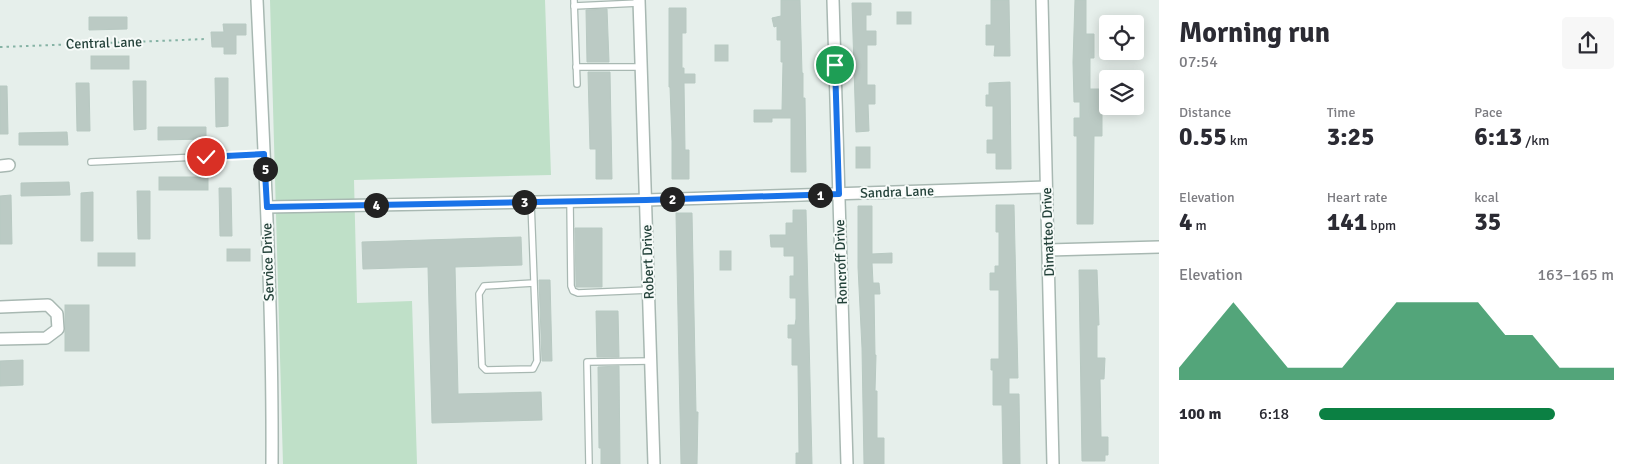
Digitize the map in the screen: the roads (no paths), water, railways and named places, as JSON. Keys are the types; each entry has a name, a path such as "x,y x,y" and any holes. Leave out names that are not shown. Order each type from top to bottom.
{"street":[{"name":"Service Drive","path":"257,0 267,207 272,464"},
{"name":"Roncroff Drive","path":"833,0 847,464"},
{"name":"Dimatteo Drive","path":"1042,0 1053,464"},
{"name":"Robert Drive","path":"639,2 654,464"},
{"name":"Sandra Lane","path":"267,207 646,200 1046,187"},
{"path":"1048,250 1159,247"},
{"path":"0,307 48,305 57,314 58,329 46,338 0,339"}],"lane":[{"path":"577,84 574,3 639,2"},
{"path":"576,67 642,66"},
{"path":"91,162 264,154"},
{"path":"570,201 571,286 573,291 578,293 649,290"},
{"path":"531,202 537,361 533,369 486,370 482,366 479,294 484,286 534,283"},
{"path":"589,464 587,362 651,361"}]}
